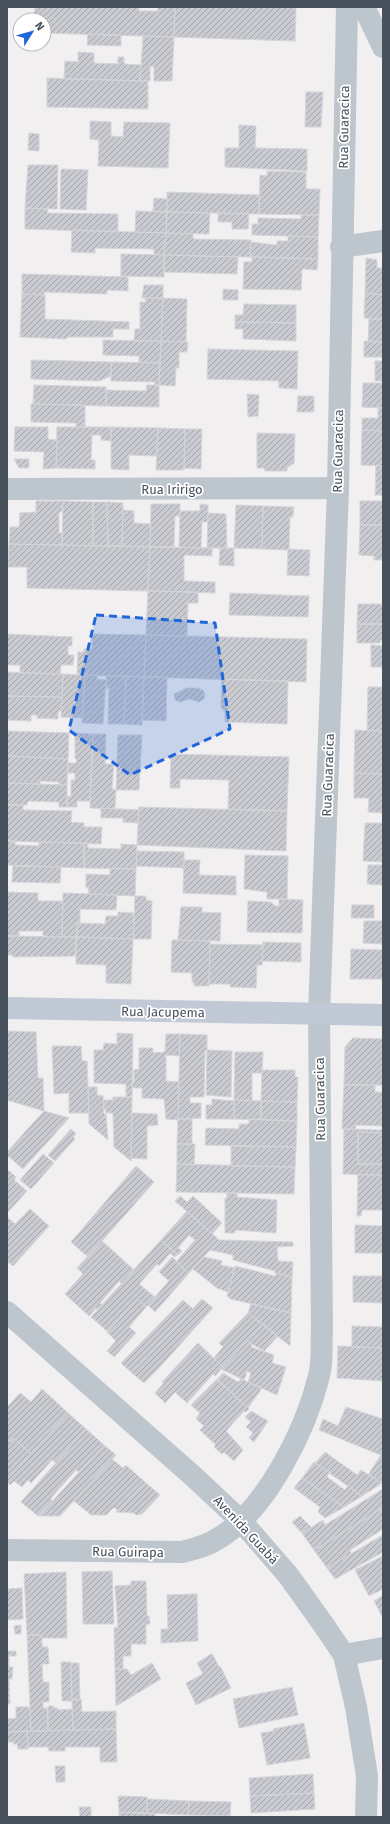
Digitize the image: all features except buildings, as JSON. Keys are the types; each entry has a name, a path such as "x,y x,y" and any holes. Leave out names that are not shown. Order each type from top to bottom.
{"street":[{"name":"Rua Guaracica","path":"240,1521 263,1495 291,1451 308,1412 320,1374 322,1330 319,1015 338,488 341,246 347,7"},
{"path":"364,7 383,47"},
{"path":"341,246 383,241"},
{"name":"Rua Iririgo","path":"7,489 338,488"},
{"name":"Rua Jacupema","path":"7,1008 383,1015"},
{"name":"Avenida Guabá","path":"7,1312 193,1476 240,1521 288,1575 344,1655 356,1707 367,1776 366,1817"},
{"name":"Rua Guirapa","path":"7,1550 182,1552 203,1547 220,1538 240,1521"},
{"path":"344,1655 383,1648"}],"highlighted area":[{"path":"96,615 215,623 230,729 130,775 69,730"}]}
